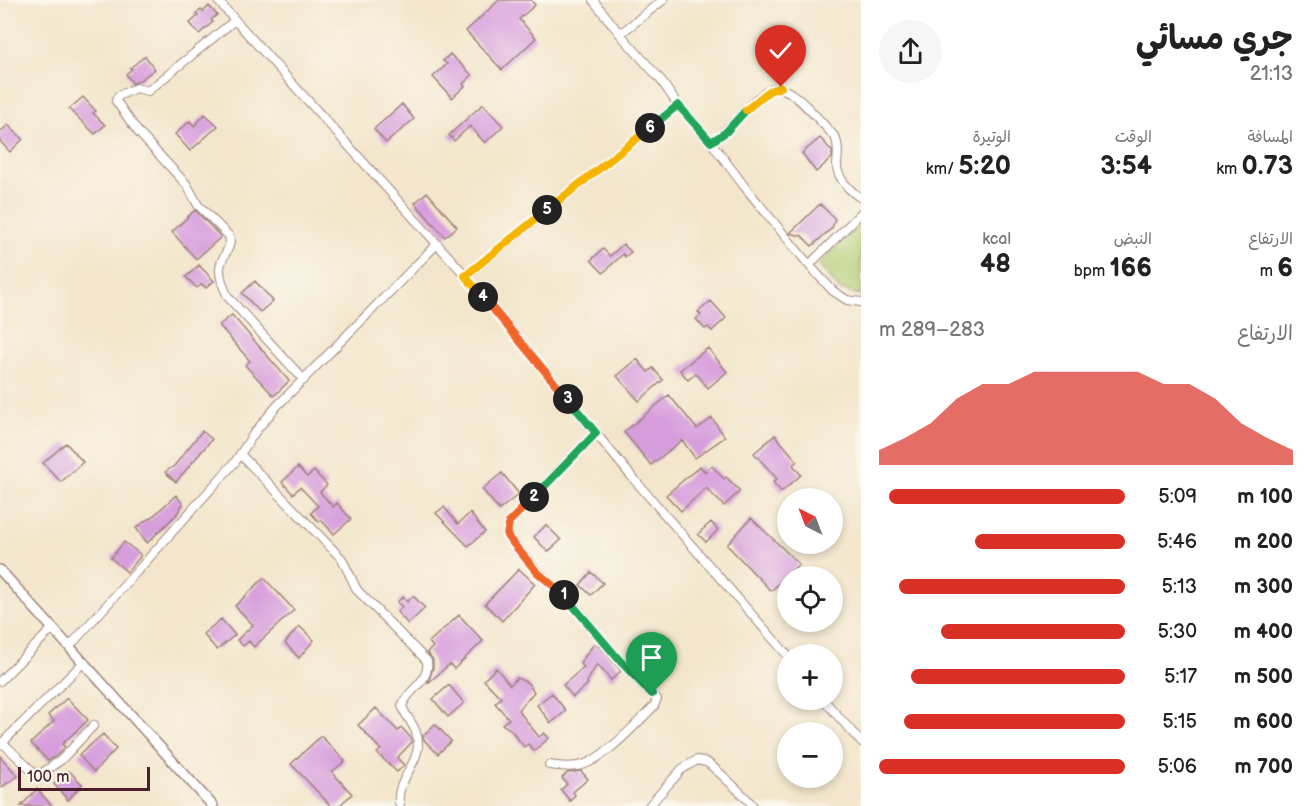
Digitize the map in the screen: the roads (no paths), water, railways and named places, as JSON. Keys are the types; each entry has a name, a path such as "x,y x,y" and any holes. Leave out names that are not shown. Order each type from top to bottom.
{"street":[{"path":"217,0 465,276 596,433 778,644"},
{"path":"593,0 660,79 678,105 711,142 809,265 833,291 847,300 861,302"},
{"path":"620,34 663,0"},
{"path":"235,20 152,88 146,92 136,88 118,96 116,101 138,132 187,185 198,205 229,236 231,242 220,269 228,297 304,380"},
{"path":"711,142 726,132 748,108 769,91 775,88 787,90 835,137 838,146 837,170 839,175 855,195 861,198"},
{"path":"465,276 678,105"},
{"path":"809,265 861,213"},
{"path":"70,646 241,455 255,432 276,408 437,244"},
{"path":"549,765 579,766 595,758 622,738 657,699 621,662 571,602 537,572 507,536 509,522 596,433"},
{"path":"241,455 342,559 357,590 427,661 426,676 404,699 402,706 417,731 418,745 416,757 400,788 398,797 400,806"},
{"path":"0,570 213,806"},
{"path":"0,681 53,628"},
{"path":"84,662 1,744 39,775 61,760 94,725"},
{"path":"833,710 861,742"},
{"path":"649,806 682,769 697,760 706,762 753,806"}]}
